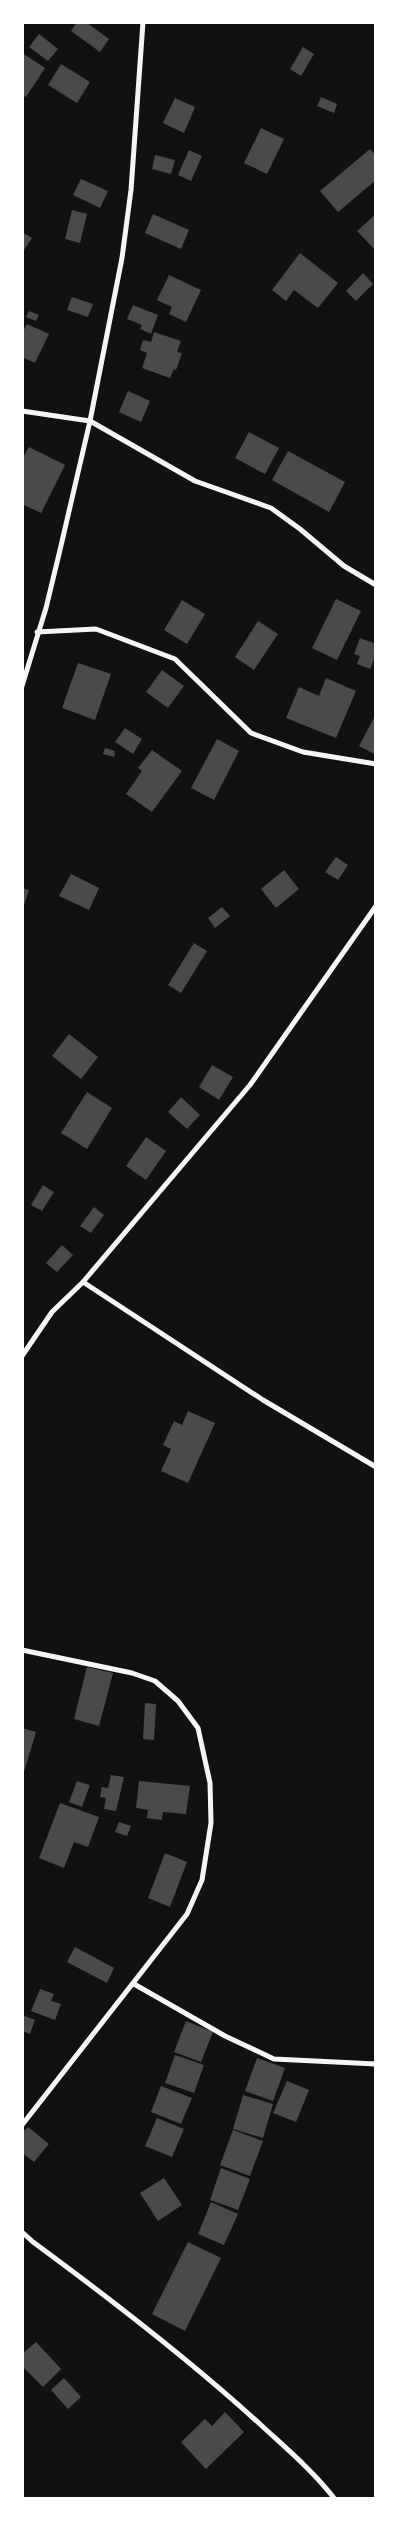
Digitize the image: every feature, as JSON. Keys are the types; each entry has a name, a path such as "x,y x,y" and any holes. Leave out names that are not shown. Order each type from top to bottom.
{"street":[{"path":"22,686 37,632 46,608 90,421 122,258 131,190 143,22"},
{"path":"22,411 90,421 194,481 271,508 300,529 344,566 376,585"},
{"path":"37,632 96,629 175,659 251,733 303,752 376,764"},
{"path":"22,1356 52,1312 83,1282 250,1085 376,906"},
{"path":"83,1282 263,1400 376,1468"},
{"path":"22,1650 132,1673 155,1681 178,1700 198,1728 210,1783 211,1823 202,1880 187,1914 22,2126"},
{"path":"134,1984 225,2036 274,2059 376,2064"},
{"path":"22,2232 110,2299 231,2398 320,2481 334,2498"}],"building":[{"path":"77,22 86,22 109,39 100,52 71,31"},
{"path":"39,34 58,49 48,61 29,47"},
{"path":"303,47 314,54 301,76 290,69"},
{"path":"22,53 45,68 26,97 22,95"},
{"path":"61,64 90,82 77,103 48,85"},
{"path":"321,97 337,104 334,113 317,106"},
{"path":"175,98 195,107 184,133 163,123"},
{"path":"261,128 284,139 267,174 244,163"},
{"path":"370,149 376,156 376,180 338,212 320,191"},
{"path":"189,150 202,156 191,181 178,175"},
{"path":"155,155 175,160 171,174 152,169"},
{"path":"81,179 108,191 100,208 73,195"},
{"path":"72,210 87,214 80,243 65,239"},
{"path":"153,214 189,230 181,249 145,233"},
{"path":"376,214 376,251 357,231"},
{"path":"22,232 32,238 22,253"},
{"path":"300,253 338,283 318,308 294,290 286,301 272,290"},
{"path":"363,273 373,284 356,301 346,291"},
{"path":"169,275 201,290 186,322 169,314 172,307 157,300"},
{"path":"72,297 93,304 88,317 67,310"},
{"path":"133,305 158,315 151,334 140,329 142,325 127,319"},
{"path":"29,311 39,315 36,321 26,317"},
{"path":"27,324 49,334 35,363 22,357 22,333"},
{"path":"154,332 181,341 177,352 182,353 176,370 174,369 170,378 142,368 147,353 140,350 143,340 151,342"},
{"path":"128,391 150,401 141,422 119,412"},
{"path":"249,432 279,448 265,474 235,458"},
{"path":"29,447 65,465 41,513 22,504 22,459"},
{"path":"288,451 345,482 329,512 272,480"},
{"path":"336,599 361,611 337,660 312,648"},
{"path":"182,600 205,614 187,644 164,630"},
{"path":"258,621 278,634 254,670 235,657"},
{"path":"360,638 376,644 376,655 370,669 357,664 360,656 354,654"},
{"path":"78,663 111,674 95,720 62,708"},
{"path":"162,670 184,686 168,708 146,692"},
{"path":"326,678 356,691 336,738 286,718 299,687 319,696"},
{"path":"376,714 376,755 359,746"},
{"path":"125,728 142,739 133,754 115,742"},
{"path":"217,739 239,751 214,800 191,788"},
{"path":"105,748 115,751 114,757 103,754"},
{"path":"152,750 182,771 152,812 126,794 142,771 138,768"},
{"path":"336,857 348,865 338,880 325,872"},
{"path":"284,870 299,889 276,908 261,889"},
{"path":"71,874 99,888 89,910 59,896"},
{"path":"22,888 29,890 23,908 22,908"},
{"path":"222,907 230,916 215,928 208,918"},
{"path":"194,943 207,951 181,993 168,985"},
{"path":"69,1034 98,1057 81,1079 52,1056"},
{"path":"212,1065 233,1077 219,1100 199,1087"},
{"path":"87,1092 112,1108 87,1149 61,1133"},
{"path":"181,1097 200,1115 187,1129 168,1112"},
{"path":"146,1137 166,1151 146,1180 126,1166"},
{"path":"43,1185 54,1192 42,1211 31,1205"},
{"path":"94,1207 104,1215 91,1233 80,1226"},
{"path":"62,1245 73,1255 57,1272 46,1263"},
{"path":"188,1411 215,1423 188,1483 161,1471 171,1449 163,1445 174,1421 182,1425"},
{"path":"87,1667 113,1673 99,1726 74,1719"},
{"path":"145,1703 156,1704 154,1740 143,1739"},
{"path":"22,1728 36,1732 23,1775 22,1774"},
{"path":"111,1775 124,1777 116,1811 104,1809 106,1798 100,1797 102,1787 108,1788"},
{"path":"77,1781 90,1785 82,1807 69,1802"},
{"path":"139,1781 190,1786 186,1814 163,1812 162,1820 147,1818 148,1810 136,1808"},
{"path":"60,1803 99,1817 88,1847 74,1842 64,1868 39,1858"},
{"path":"119,1822 131,1826 127,1836 115,1832"},
{"path":"165,1853 187,1862 170,1907 148,1898"},
{"path":"75,1947 114,1968 107,1983 67,1962"},
{"path":"40,1989 54,1994 51,2001 61,2004 55,2020 31,2011"},
{"path":"22,2015 35,2020 30,2034 22,2031"},
{"path":"186,2021 213,2032 201,2062 174,2052"},
{"path":"175,2055 204,2065 194,2093 165,2083"},
{"path":"257,2058 285,2068 273,2101 245,2091"},
{"path":"287,2081 309,2090 296,2122 273,2113"},
{"path":"161,2086 192,2098 181,2124 151,2112"},
{"path":"243,2095 273,2104 263,2138 233,2129"},
{"path":"157,2118 184,2129 172,2157 145,2146"},
{"path":"28,2127 49,2144 34,2162 22,2153 22,2133"},
{"path":"233,2130 263,2141 250,2176 220,2165"},
{"path":"221,2168 250,2179 238,2210 210,2200"},
{"path":"164,2178 182,2205 158,2221 140,2193"},
{"path":"211,2202 238,2214 224,2245 198,2234"},
{"path":"188,2242 221,2258 185,2331 152,2314"},
{"path":"36,2342 61,2369 43,2387 22,2366 22,2354"},
{"path":"64,2378 81,2397 68,2409 51,2390"},
{"path":"225,2412 244,2432 206,2469 181,2442 205,2419 212,2426"}]}
